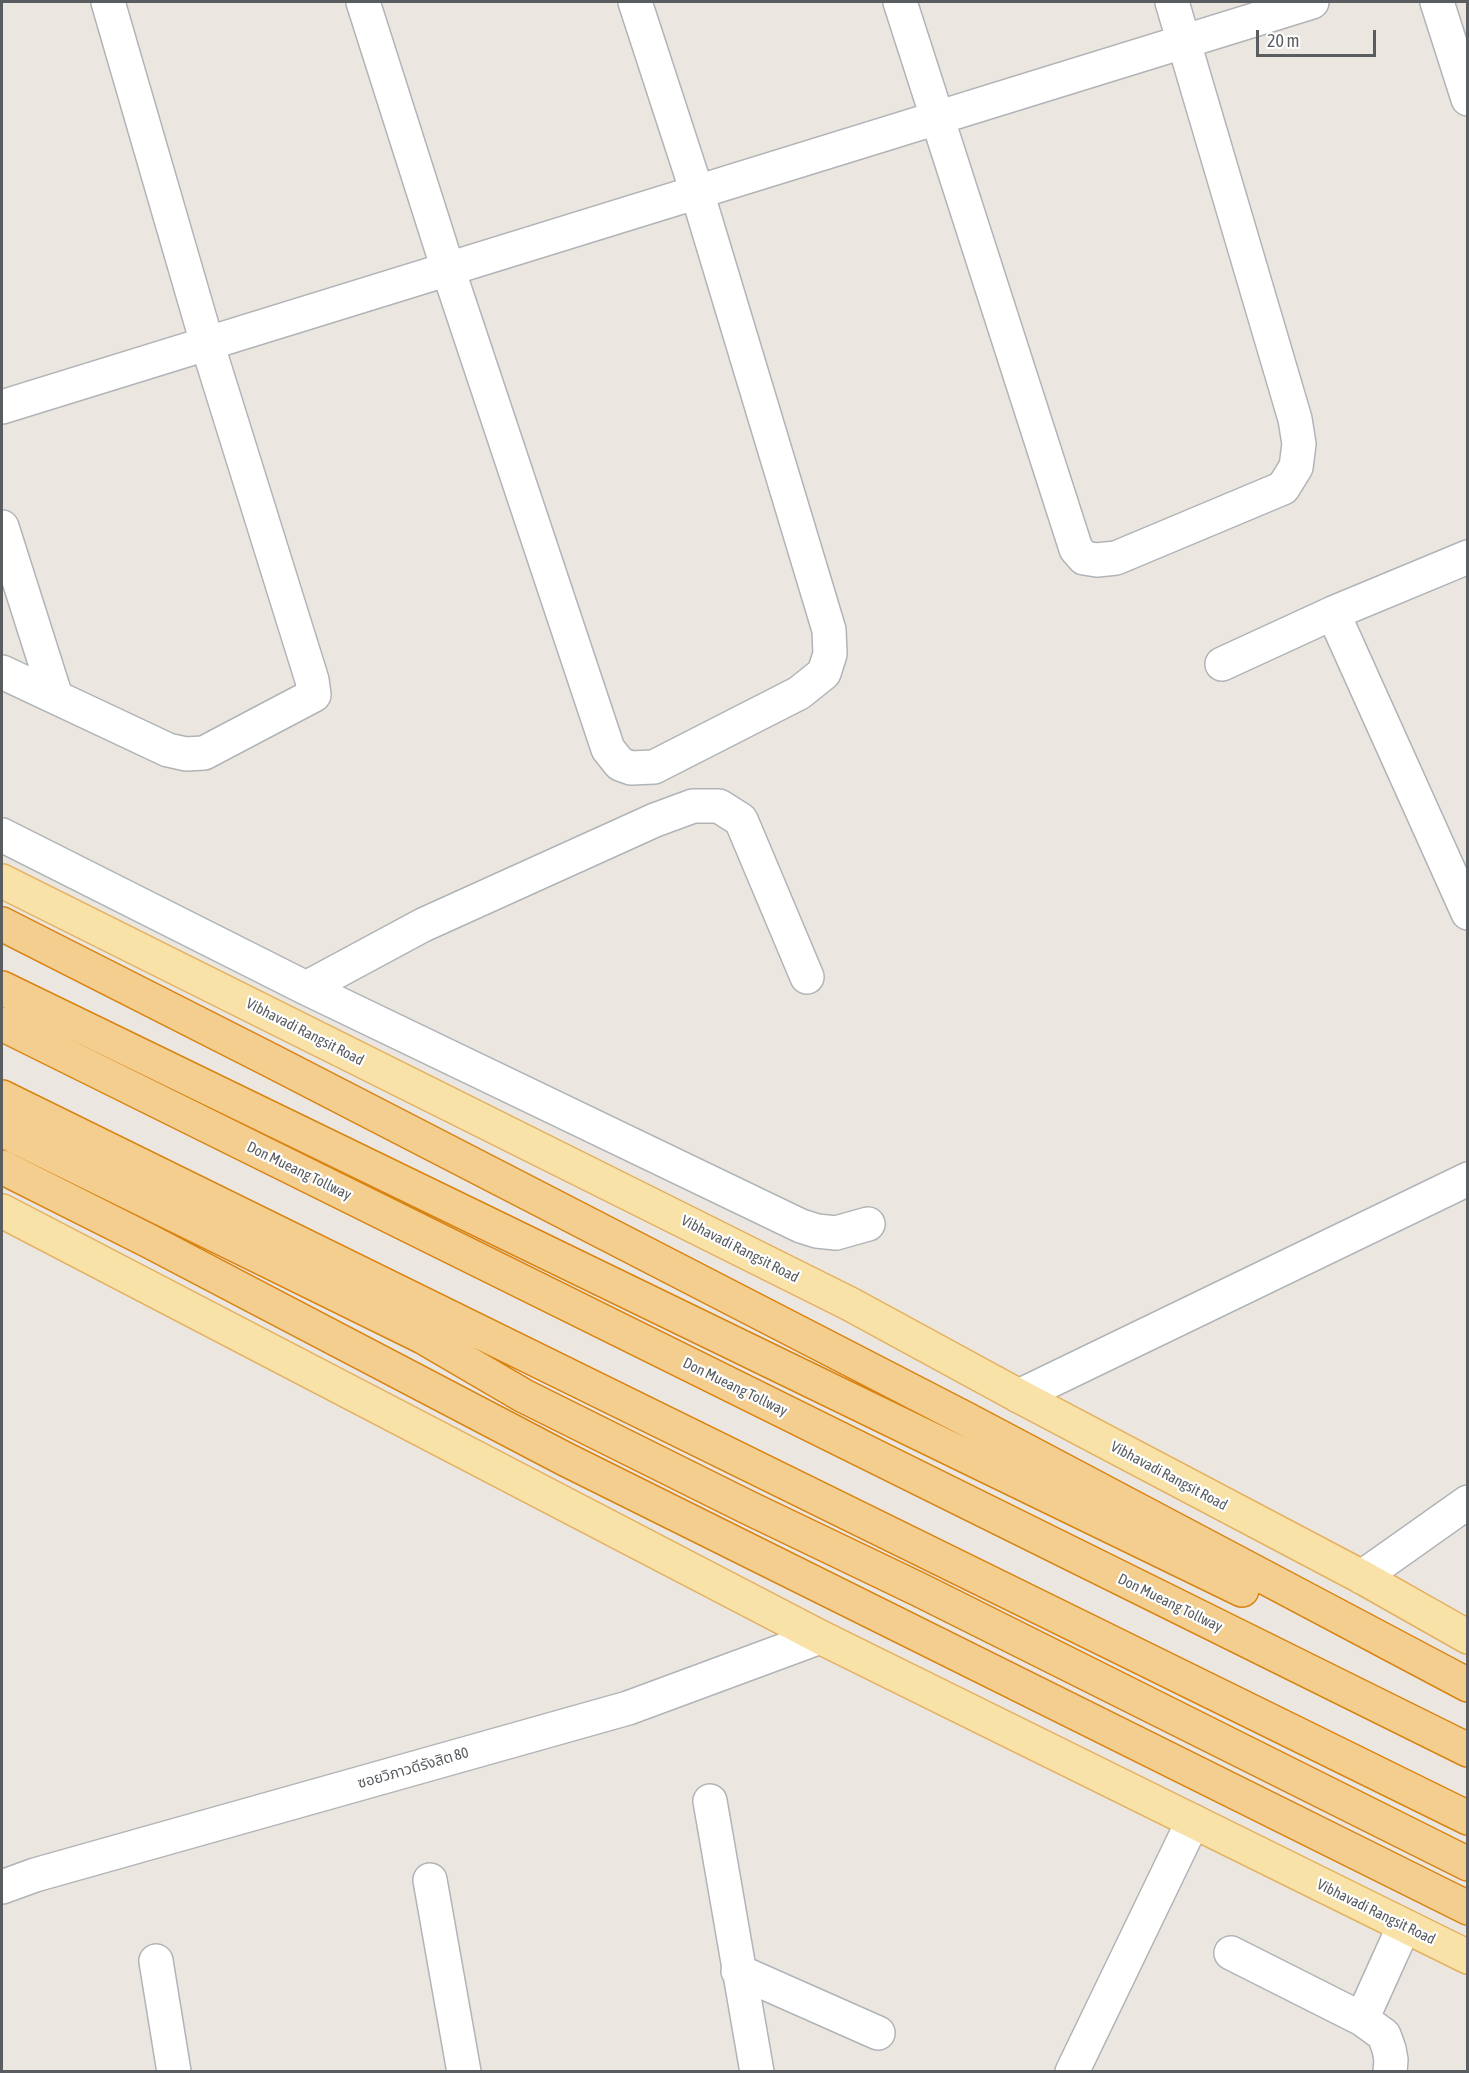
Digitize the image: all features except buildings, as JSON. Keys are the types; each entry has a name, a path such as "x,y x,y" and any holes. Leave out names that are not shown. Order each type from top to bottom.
{"highway":[{"path":"2,924 272,1060 966,1419 1467,1685"},
{"path":"2,988 1467,1701"},
{"name":"Don Mueang Tollway","path":"2,1024 1467,1750"},
{"path":"2,1097 1467,1818"},
{"path":"2,1130 423,1337 524,1396 920,1590 1467,1864"},
{"path":"2,1167 565,1459 1467,1908"}],"main road":[{"name":"Vibhavadi Rangsit Road","path":"2,881 850,1304 1019,1396 1362,1576 1467,1637"},
{"name":"Vibhavadi Rangsit Road","path":"2,1211 820,1636 1467,1957"}],"street":[{"path":"2,672 168,750 186,754 204,753 314,695 312,680 207,343 108,2"},
{"path":"363,2 448,268 608,749 620,764 631,768 654,767 799,693 824,673 830,654 829,630 697,192 636,2"},
{"path":"900,2 1076,549 1084,558 1097,560 1116,558 1283,488 1296,467 1299,444 1295,419 1172,2"},
{"path":"2,407 1312,2"},
{"path":"1437,2 1467,99"},
{"path":"2,527 56,697"},
{"path":"1222,664 1333,613 1467,557"},
{"path":"1333,613 1467,913"},
{"path":"306,988 423,925 654,820 693,806 719,806 741,820 807,977"},
{"path":"2,834 306,988 801,1226 836,1233 868,1224"},
{"path":"1019,1396 1467,1179"},
{"path":"1362,1576 1467,1502"},
{"name":"ซอยวิภาวดีรังสิต 80","path":"2,1887 35,1875 628,1708 820,1636"},
{"path":"710,1801 757,2072"},
{"path":"1072,2072 1193,1821"},
{"path":"430,1880 464,2072"},
{"path":"1362,2019 1404,1926"},
{"path":"1231,1953 1362,2019 1384,2036 1391,2060 1390,2072"},
{"path":"156,1960 174,2072"},
{"path":"738,1971 878,2033"}]}
